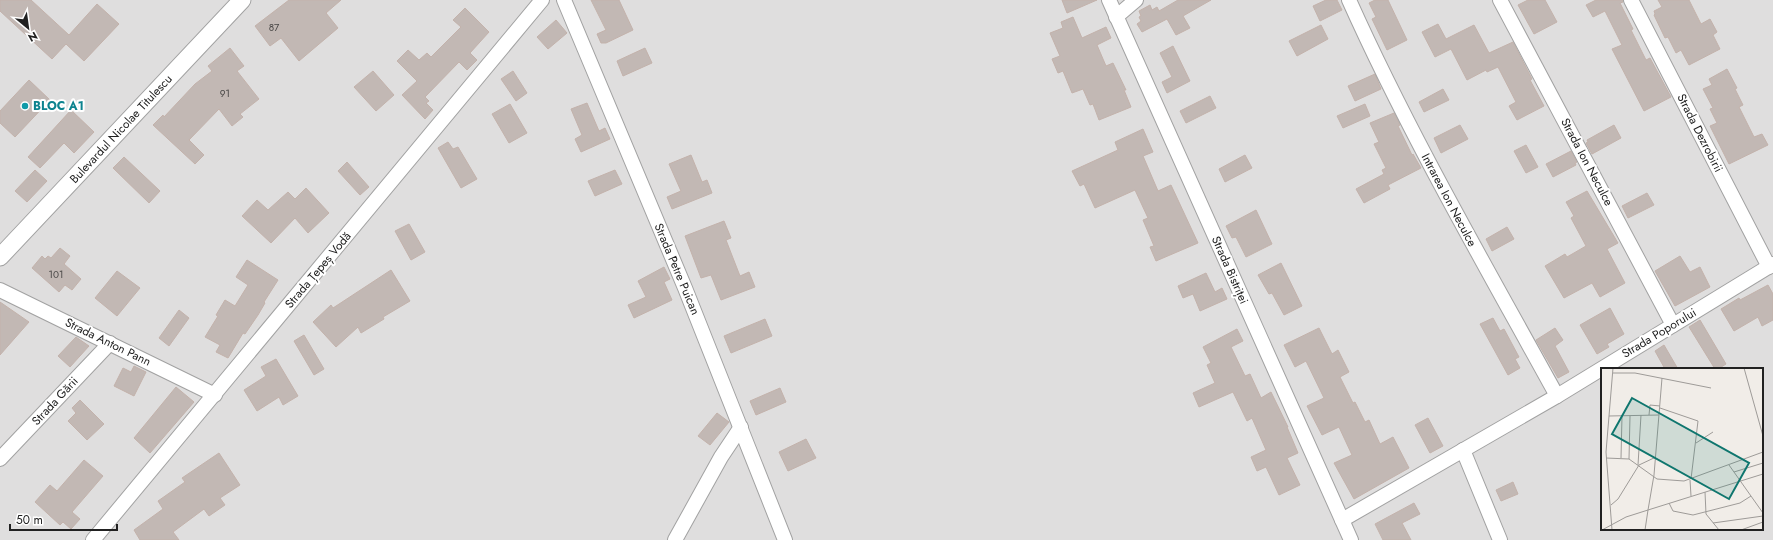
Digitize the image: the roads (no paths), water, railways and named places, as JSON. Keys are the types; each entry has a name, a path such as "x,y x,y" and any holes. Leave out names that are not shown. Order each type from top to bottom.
{"street":[{"name":"Bulevardul Nicolae Titulescu","path":"0,257 242,0"},
{"name":"Strada Țepeș Vodă","path":"93,540 542,0"},
{"name":"Strada Petre Puican","path":"564,0 685,288 785,540"},
{"name":"Strada Bistriței","path":"1109,0 1351,540"},
{"path":"1116,17 1136,0"},
{"name":"Intrarea Ion Neculce","path":"1349,0 1371,49 1434,174 1557,396"},
{"name":"Strada Ion Neculce","path":"1500,0 1673,325"},
{"name":"Strada Dezrobirii","path":"1631,0 1771,265"},
{"name":"Strada Poporului","path":"1603,368 1771,265"},
{"name":"Strada Anton Pann","path":"0,290 215,395"},
{"name":"Strada Gării","path":"0,459 110,343"},
{"name":"Strada Poporului","path":"1342,520 1601,369"},
{"path":"675,540 721,457 741,427"},
{"path":"1463,450 1500,540"}],"place":[{"name":"BLOC A1","path":"25,106"}]}
